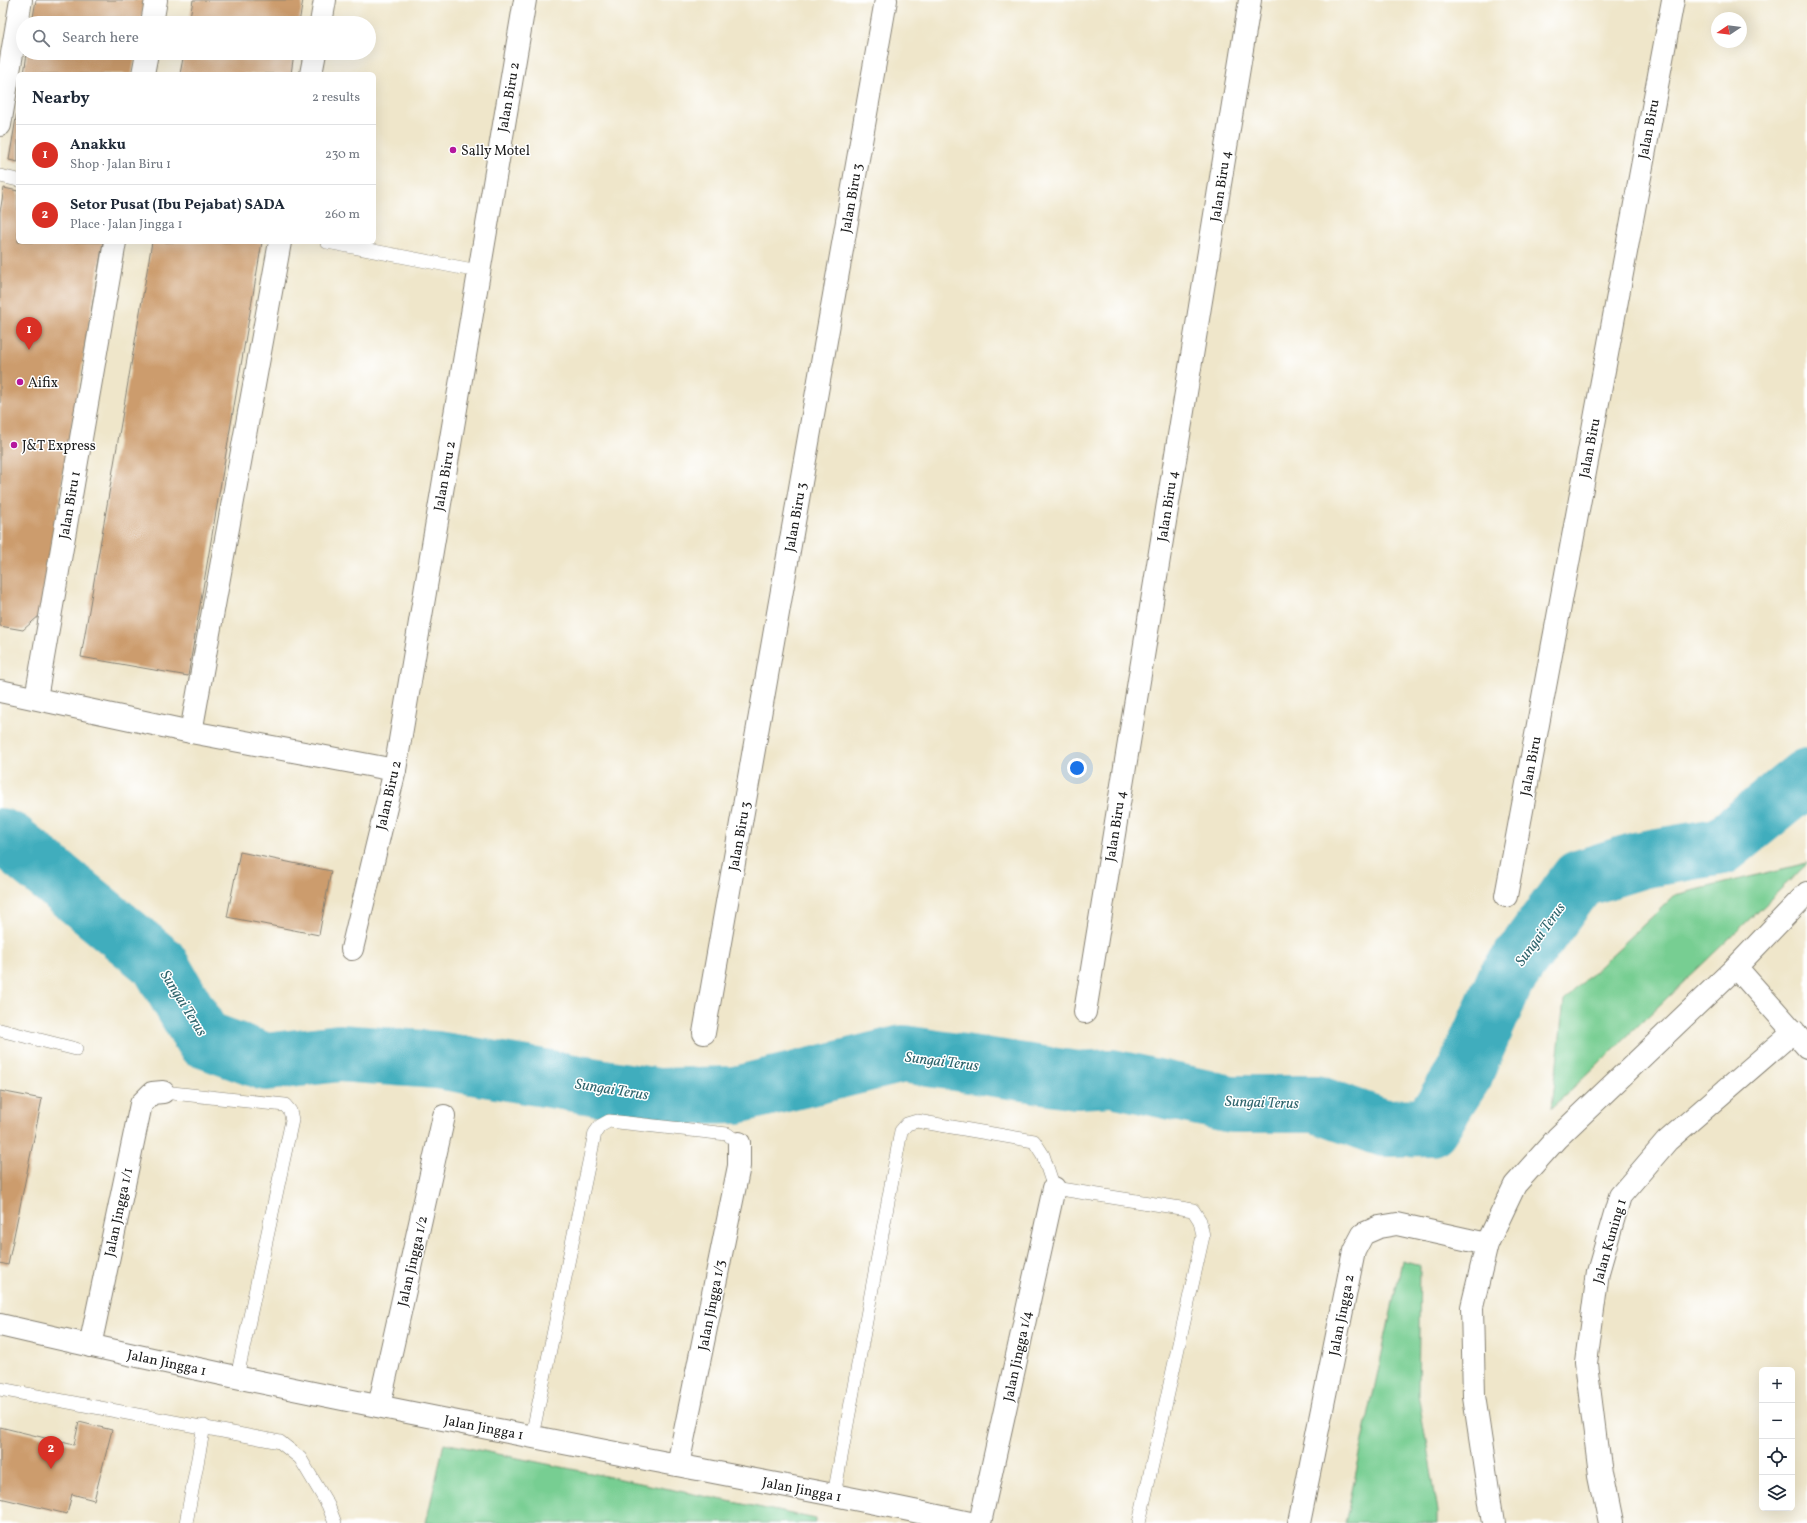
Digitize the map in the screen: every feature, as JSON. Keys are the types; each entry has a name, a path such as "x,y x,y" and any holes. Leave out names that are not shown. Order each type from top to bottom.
{"street":[{"path":"18,16 21,0"},
{"path":"153,16 156,0"},
{"path":"322,16 325,0"},
{"name":"Jalan Biru 2","path":"352,949 395,770 478,271 525,0"},
{"name":"Jalan Biru 3","path":"704,1033 886,0"},
{"name":"Jalan Biru 4","path":"1085,1012 1250,0"},
{"name":"Jalan Biru","path":"1506,896 1672,0"},
{"path":"0,125 16,30"},
{"path":"144,72 146,60"},
{"path":"311,72 314,60"},
{"name":"Jalan Biru 1","path":"36,698 115,244"},
{"path":"191,732 280,244"},
{"path":"0,691 191,732 395,770"},
{"path":"1493,1523 1474,1396 1472,1307 1487,1244 1515,1185 1552,1144 1736,967 1807,893"},
{"path":"1736,967 1800,1039"},
{"name":"Jalan Kuning 1","path":"1610,1523 1600,1474 1586,1363 1598,1272 1620,1196 1667,1141 1800,1039"},
{"name":"Jalan Jingga 1/1","path":"90,1346 141,1104 152,1093 163,1092"},
{"name":"Jalan Jingga 1/2","path":"379,1406 444,1116"},
{"name":"Jalan Jingga 1/3","path":"678,1465 739,1166 739,1144"},
{"name":"Jalan Jingga 1/4","path":"980,1523 1054,1188"},
{"name":"Jalan Jingga 2","path":"1299,1523 1354,1251 1363,1234 1379,1227 1397,1224 1487,1244"},
{"name":"Jalan Jingga 1","path":"0,1325 90,1346 379,1406 970,1523"}],"lane":[{"path":"0,176 16,180"},
{"path":"337,244 478,271"},
{"path":"0,1030 76,1050"},
{"path":"163,1092 285,1105 290,1111 292,1120 237,1377"},
{"path":"532,1436 595,1133 600,1126 609,1121 726,1134 739,1144"},
{"path":"834,1495 901,1131 907,1124 917,1121 1034,1141 1043,1155 1054,1188 1193,1210 1200,1221 1203,1236 1139,1523"},
{"path":"0,1389 204,1426 280,1442 300,1458 328,1505 335,1523"},
{"path":"186,1523 204,1426"}],"green space":[{"path":"1807,863 1552,1108 1564,1000 1675,895"},
{"path":"1402,1261 1420,1266 1418,1394 1438,1511 1438,1523 1345,1523"},
{"path":"444,1443 816,1519 816,1523 426,1523"}],"building":[{"path":"36,0 145,0 142,16 33,16"},
{"path":"193,0 303,0 300,16 190,16"},
{"path":"26,60 135,60 132,72 24,72"},
{"path":"183,60 293,60 291,72 180,72"},
{"path":"16,118 16,162 9,160"},
{"path":"4,188 16,191 16,244 103,244 40,615 23,630 0,626 0,212"},
{"path":"152,244 262,244 188,676 81,657"},
{"path":"240,852 331,871 319,935 227,917"},
{"path":"0,1091 42,1099 8,1265 0,1263"},
{"path":"79,1422 112,1430 94,1500 72,1494 67,1514 0,1498 0,1427 74,1445"}],"waterway":[{"name":"Sungai Terus","path":"0,837 10,841 159,963 203,1039 266,1062 339,1053 437,1060 658,1097 736,1095 903,1054 1077,1080 1112,1078 1231,1104 1316,1104 1384,1128 1430,1127 1464,1074 1506,979 1579,879 1640,860 1722,846 1807,777"}],"place":[{"name":"Sally Motel","path":"453,150"},
{"name":"Anakku","path":"29,350"},
{"name":"Aifix","path":"20,382"},
{"name":"J&T Express","path":"14,445"},
{"name":"Setor Pusat (Ibu Pejabat) SADA","path":"51,1469"}]}
